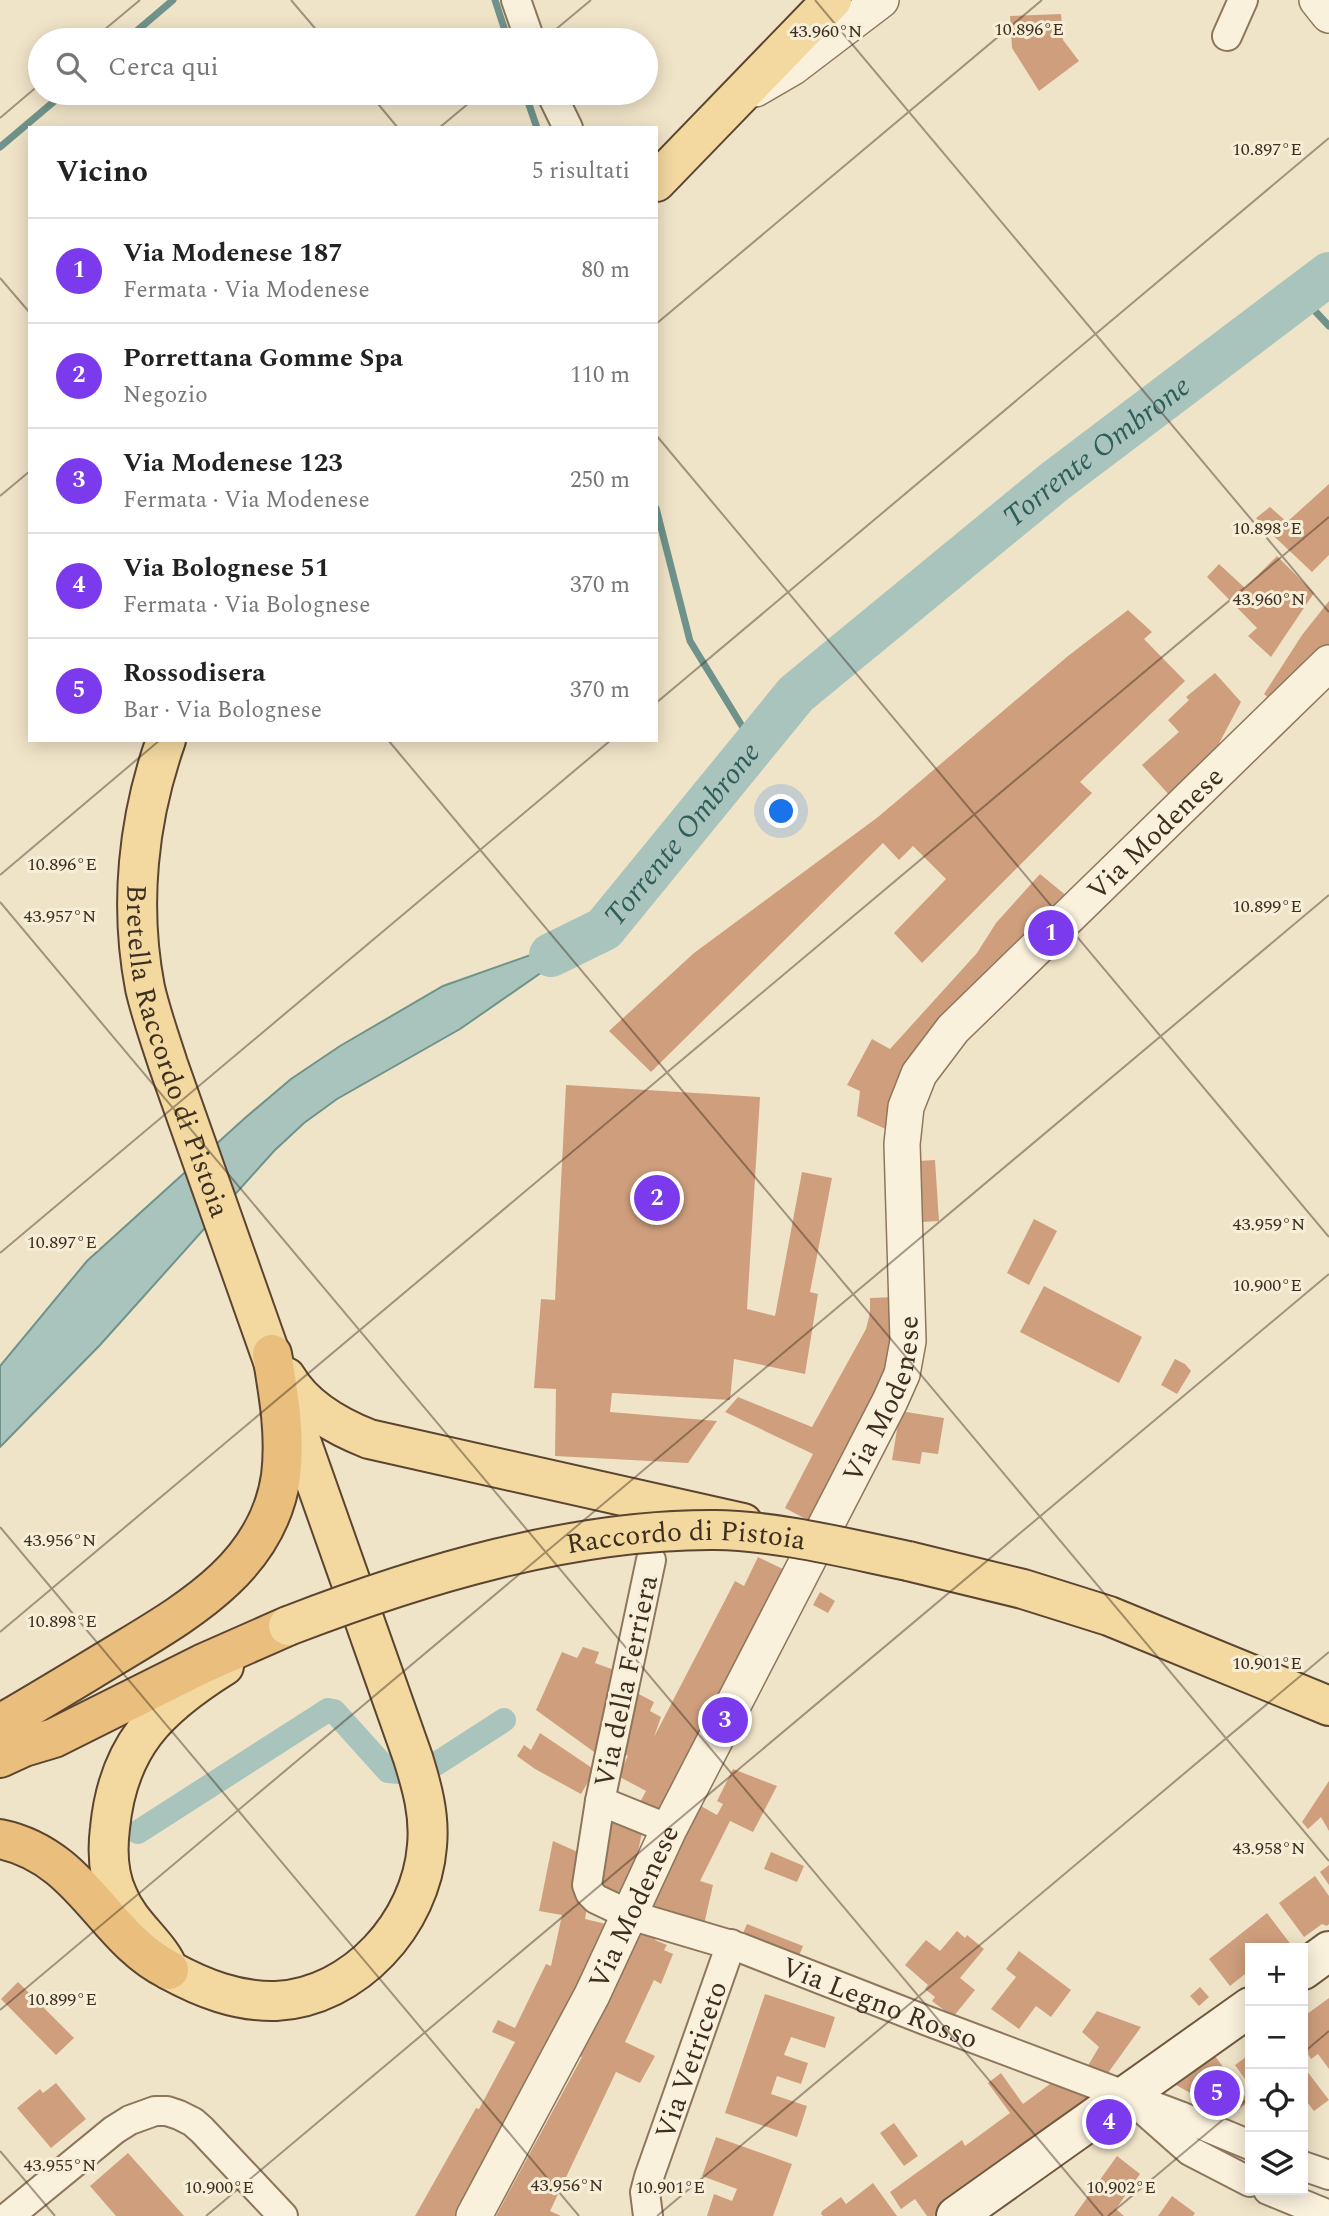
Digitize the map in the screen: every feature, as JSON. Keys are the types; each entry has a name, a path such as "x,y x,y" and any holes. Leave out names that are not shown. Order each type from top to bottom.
{"highway":[{"path":"0,1724 194,1605 219,1587 248,1556 267,1523 275,1501 282,1466 283,1422 272,1354"},
{"name":"Raccordo di Pistoia","path":"0,1758 24,1746 54,1738 202,1664 288,1626"},
{"name":"Raccordo di Pistoia","path":"0,1773 36,1754 54,1738"},
{"path":"0,1839 27,1847 64,1870 148,1958 169,1970"}],"main road":[{"path":"658,180 740,98 819,9"},
{"name":"Bretella Raccordo di Pistoia","path":"165,742 152,780 138,868 138,916 145,987 168,1064 272,1354"},
{"path":"272,1354 302,1399 327,1419 354,1433 383,1443 743,1523 793,1538"},
{"path":"272,1354 420,1779 428,1821 427,1848 416,1895 393,1936 372,1958 328,1987 296,1998 276,2001 213,1991 169,1970 165,1959 126,1914 111,1877 108,1840 115,1791 138,1740 158,1715 203,1679 288,1626"},
{"name":"Raccordo di Pistoia","path":"288,1626 347,1603 467,1567 592,1541 714,1530 793,1538 908,1561 1023,1589 1109,1616 1329,1706"},
{"path":"1308,1966 1329,1951"},
{"path":"956,2216 1245,2011"}],"street":[{"path":"516,0 526,28"},
{"path":"740,98 793,67 881,0"},
{"path":"1227,36 1243,0"},
{"path":"557,105 567,126"},
{"name":"Via Modenese","path":"474,2216 570,2037 669,1829 902,1374 908,1342 902,1144 906,1107 919,1074 953,1029 1329,663"},
{"name":"Via della Ferriera","path":"630,1915 600,1902 588,1889 587,1880 600,1801 651,1560"},
{"name":"Via della Ferriera","path":"600,1801 669,1829"},
{"name":"Via Legno Rosso","path":"630,1915 731,1944 1245,2143"},
{"name":"Via Vetriceto","path":"648,2216 645,2192 649,2177 731,1944"},
{"path":"1128,2096 1190,2151 1245,2179"},
{"path":"9,2216 114,2130 130,2120 155,2111 167,2111 193,2122 283,2216"},
{"path":"1308,2168 1329,2175"},
{"path":"1280,2195 1329,2215"}],"water":[{"path":"604,929 460,1029 337,1099 304,1123 274,1151 100,1345 0,1447 0,1366 87,1261 245,1118 291,1079 340,1046 443,986"}],"building":[{"path":"1061,14 1063,40 1079,61 1039,91 1012,48 1010,16"},
{"path":"1329,484 1329,555 1312,572 1256,518 1270,507 1287,522"},
{"path":"1277,556 1314,593 1271,657 1248,636 1257,628 1207,577 1219,564 1245,588"},
{"path":"1329,601 1329,647 1272,701 1264,694 1302,635"},
{"path":"1128,610 1152,632 1144,639 1185,681 1080,782 1092,793 922,963 894,933 946,879 913,846 899,860 883,843 651,1072 609,1031 694,953 878,817 1068,656"},
{"path":"1215,673 1241,702 1208,764 1171,797 1142,765 1179,732 1168,720 1189,700 1186,697"},
{"path":"1040,874 1068,897 992,965 972,987 890,1131 857,1116 860,1091 847,1085 872,1039 890,1049 977,953 996,923"},
{"path":"566,1085 760,1097 747,1309 775,1316 802,1172 832,1178 810,1292 818,1294 805,1374 734,1359 730,1400 612,1393 610,1412 717,1421 688,1463 555,1456 556,1389 534,1388 541,1299 555,1300"},
{"path":"935,1160 939,1221 921,1222 918,1161"},
{"path":"1034,1219 1057,1231 1029,1285 1007,1273"},
{"path":"1044,1286 1142,1337 1119,1383 1020,1332"},
{"path":"896,1297 898,1346 813,1523 785,1508 813,1454 725,1412 738,1397 812,1427 866,1329 870,1298"},
{"path":"1175,1359 1191,1371 1177,1394 1161,1385"},
{"path":"900,1411 944,1418 938,1454 922,1452 920,1464 892,1460"},
{"path":"758,1557 787,1571 661,1821 637,1808 646,1791 618,1776 628,1756 619,1750 632,1723 625,1719 631,1690 654,1702 650,1711 661,1717 654,1737 735,1581 744,1586"},
{"path":"820,1592 835,1601 828,1613 813,1605"},
{"path":"583,1647 599,1652 595,1663 617,1671 600,1730 605,1739 601,1757 536,1710 562,1652 577,1658"},
{"path":"540,1733 595,1770 581,1794 517,1756 524,1745 531,1750"},
{"path":"733,1769 777,1786 753,1832 730,1821 700,1881 713,1885 703,1929 642,1915 692,1801 717,1815 723,1804 717,1801"},
{"path":"1329,1781 1329,1831 1321,1817 1308,1829 1302,1822"},
{"path":"610,1815 644,1823 628,1899 595,1892"},
{"path":"553,1841 587,1856 589,1896 585,1919 606,1924 588,1976 458,2216 415,2216 476,2108 479,2109 515,2042 492,2032 498,2020 515,2028 546,1964 551,1966 562,1915 539,1911"},
{"path":"771,1852 804,1866 797,1882 764,1869"},
{"path":"1329,1865 1329,1885 1320,1872"},
{"path":"1315,1876 1329,1896 1329,1924 1322,1924 1304,1937 1279,1903"},
{"path":"1267,1913 1290,1943 1245,1943 1245,1974 1230,1986 1209,1959"},
{"path":"747,1924 803,1946 796,1963 740,1940"},
{"path":"635,1929 656,1937 655,1940 667,1945 664,1950 673,1954 661,1984 654,1980 625,2042 655,2056 640,2083 616,2072 550,2211 561,2216 496,2216 582,2057 575,2054"},
{"path":"957,1931 965,1938 967,1935 984,1949 960,1978 975,1990 953,2017 932,2001 935,1997 925,1989 928,1985 905,1965 926,1940 940,1951"},
{"path":"1019,1951 1071,1990 1051,2017 1036,2006 1019,2029 991,2009 1016,1977 1006,1969"},
{"path":"18,1982 74,2038 56,2055 1,1999"},
{"path":"1200,1987 1209,1997 1199,2006 1190,1996"},
{"path":"765,1994 835,2017 825,2048 791,2037 784,2055 808,2063 801,2084 777,2076 771,2094 807,2106 797,2137 725,2113"},
{"path":"1329,1998 1329,2069 1318,2054 1311,2059 1308,2054 1308,2013"},
{"path":"1097,2011 1141,2027 1103,2080 1086,2069 1099,2047 1082,2032"},
{"path":"1215,2056 1245,2097 1245,2105 1230,2115 1176,2085"},
{"path":"1245,2058 1245,2079 1235,2065"},
{"path":"1001,2073 1023,2104 1058,2078 1100,2096 934,2216 927,2216 915,2199 901,2209 890,2192 962,2140 965,2146 1010,2113 988,2083"},
{"path":"1308,2073 1329,2100 1314,2111 1308,2103"},
{"path":"56,2083 86,2119 51,2148 17,2108 40,2089 43,2093"},
{"path":"894,2123 918,2156 904,2166 880,2133"},
{"path":"716,2137 792,2164 773,2216 707,2216 714,2194 732,2201 737,2189 702,2176"},
{"path":"128,2153 184,2216 116,2216 90,2186"},
{"path":"1117,2156 1140,2174 1116,2209 1124,2216 1074,2216"},
{"path":"873,2183 897,2216 821,2214 841,2197 846,2204"},
{"path":"1172,2196 1195,2213 1193,2216 1158,2216"}],"waterway":[{"path":"140,28 173,0"},
{"path":"495,0 504,28"},
{"path":"0,147 50,105"},
{"path":"529,105 536,126"},
{"name":"Torrente Ombrone","path":"551,955 604,929 796,694 1054,482 1329,274"},
{"path":"1301,296 1329,326"},
{"path":"658,516 690,641 753,744"},
{"path":"138,1832 328,1710 334,1711 388,1771 399,1772"},
{"path":"436,1764 504,1720"}],"place":[{"name":"Via Modenese 187","path":"1051,933"},
{"name":"Porrettana Gomme Spa","path":"657,1198"},
{"name":"Via Modenese 123","path":"725,1720"},
{"name":"Rossodisera","path":"1217,2093"},
{"name":"Via Bolognese 51","path":"1109,2122"}]}
